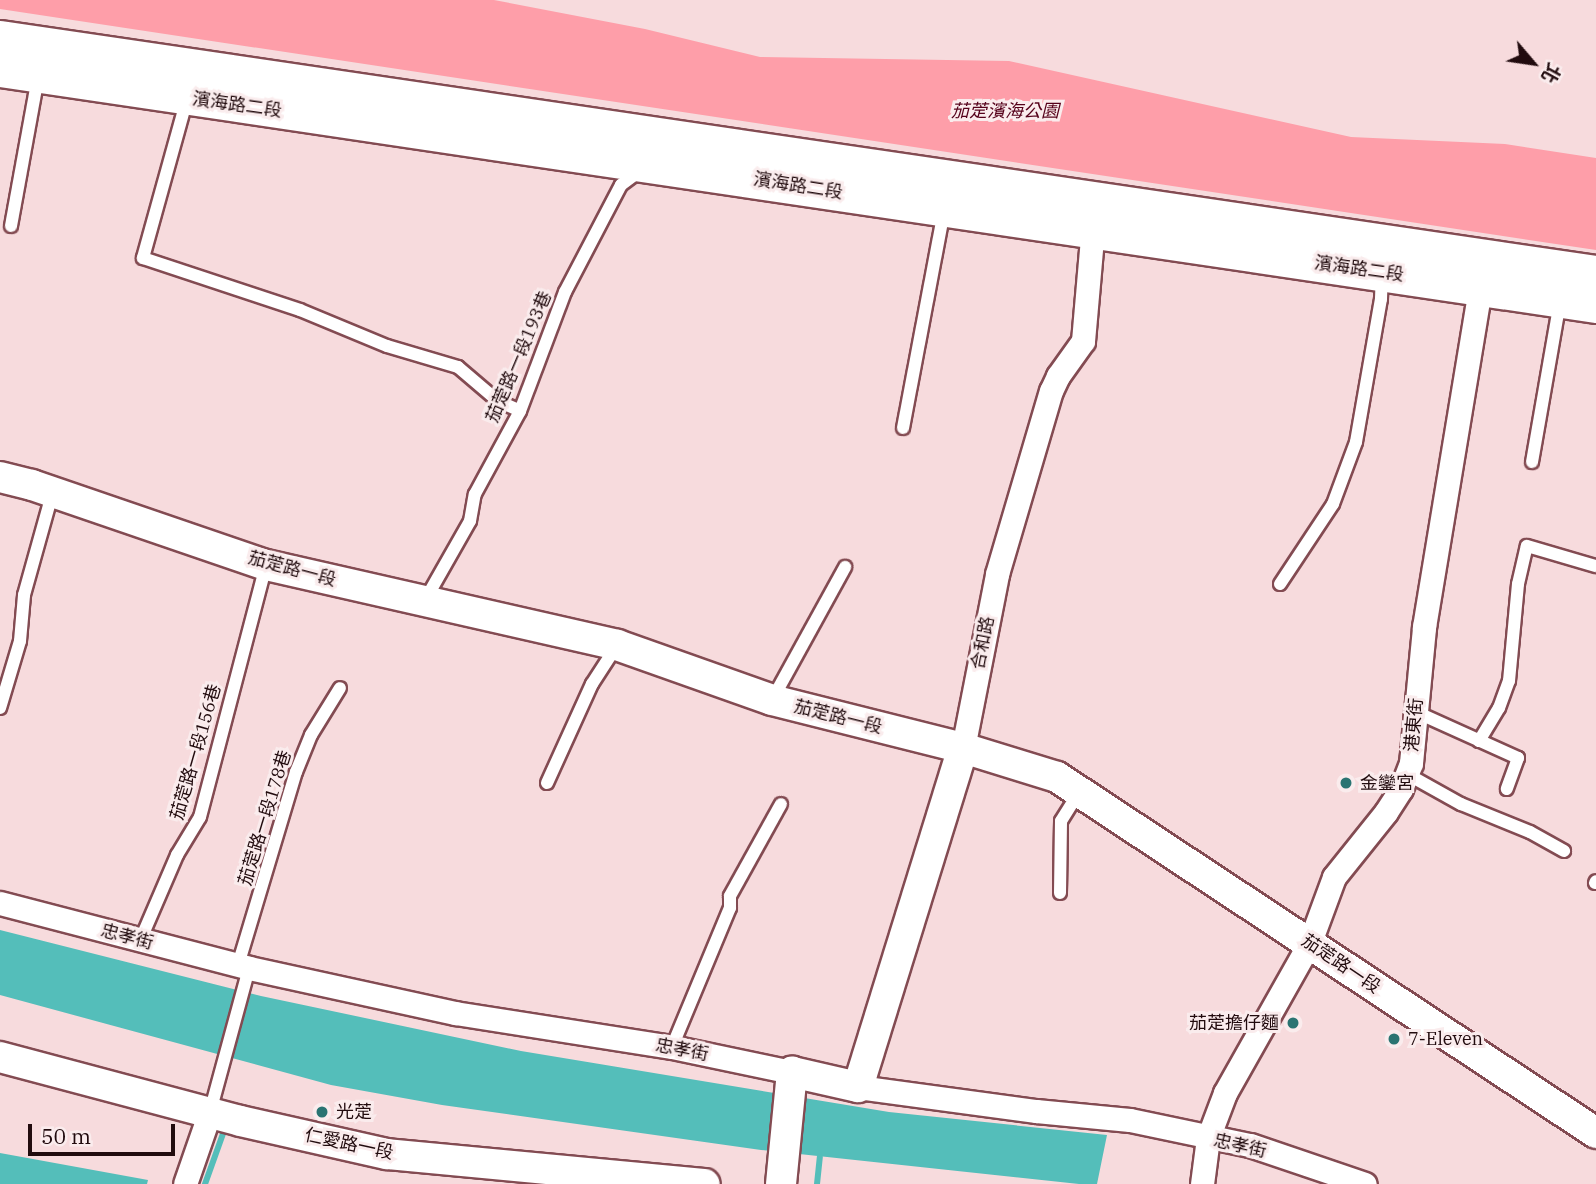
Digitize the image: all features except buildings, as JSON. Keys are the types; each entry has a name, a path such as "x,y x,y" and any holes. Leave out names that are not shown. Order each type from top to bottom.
{"main road":[{"name":"濱海路二段","path":"0,39 189,83"},
{"name":"濱海路二段","path":"0,68 38,74 189,83 653,149 1482,273 1560,300 1596,304"},
{"name":"濱海路二段","path":"653,149 945,208 1094,216 1382,272 1596,274"}],"street":[{"name":"合和路","path":"858,1087 963,748 997,574 1047,404 1058,376 1083,341 1094,216"},
{"name":"港東街","path":"1202,1184 1208,1138 1225,1093 1310,942 1334,877 1386,812 1407,774 1416,734 1424,627 1482,273"},
{"name":"茄萣路一段","path":"0,477 53,491 266,565 617,645 772,700 963,748 1058,777 1596,1133"},
{"name":"忠孝街","path":"0,903 244,973 455,1013 672,1047 790,1082 858,1087 1036,1111 1130,1120 1250,1146 1365,1184"},
{"name":"仁愛路一段","path":"0,1057 387,1154 705,1184"},
{"path":"781,1184 790,1082"},
{"path":"184,1184 211,1112"}],"lane":[{"path":"11,226 38,74"},
{"path":"189,83 143,258 300,310 387,346 458,367 498,401 520,411"},
{"name":"茄萣路一段193巷","path":"424,602 470,521 475,494 520,411 565,292 621,185 653,149"},
{"path":"903,428 945,208"},
{"path":"1280,584 1333,504 1356,442 1381,299 1382,272"},
{"path":"1532,462 1560,300"},
{"path":"0,708 20,641 23,595 53,491"},
{"path":"1479,741 1499,708 1509,681 1518,584 1527,546 1596,566"},
{"name":"茄萣路一段156巷","path":"140,941 177,855 200,817 266,565"},
{"path":"772,700 845,567"},
{"path":"547,783 592,684 617,645"},
{"name":"茄萣路一段178巷","path":"211,1112 296,772 311,735 340,688"},
{"path":"1416,712 1518,758 1507,789"},
{"path":"1407,774 1461,804 1530,832 1564,851"},
{"path":"1060,893 1061,821 1073,802 1091,800"},
{"path":"672,1047 730,908 730,896 781,804"}],"green space":[{"name":"茄萣濱海公園","path":"0,0 494,0 645,29 760,57 1009,61 1351,137 1505,144 1596,158 1596,250 0,9"}],"water":[{"path":"0,930 261,996 521,1051 889,1112 1107,1135 1097,1184 761,1150 442,1105 331,1085 0,995"},
{"path":"0,1153 148,1180 147,1184 0,1184"}],"waterway":[{"path":"205,1184 224,1131"},
{"path":"817,1184 820,1157"}],"place":[{"name":"金鑾宮","path":"1346,783"},
{"name":"茄萣擔仔麵","path":"1293,1023"},
{"name":"7-Eleven","path":"1394,1039"},
{"name":"光萣","path":"322,1112"}]}
